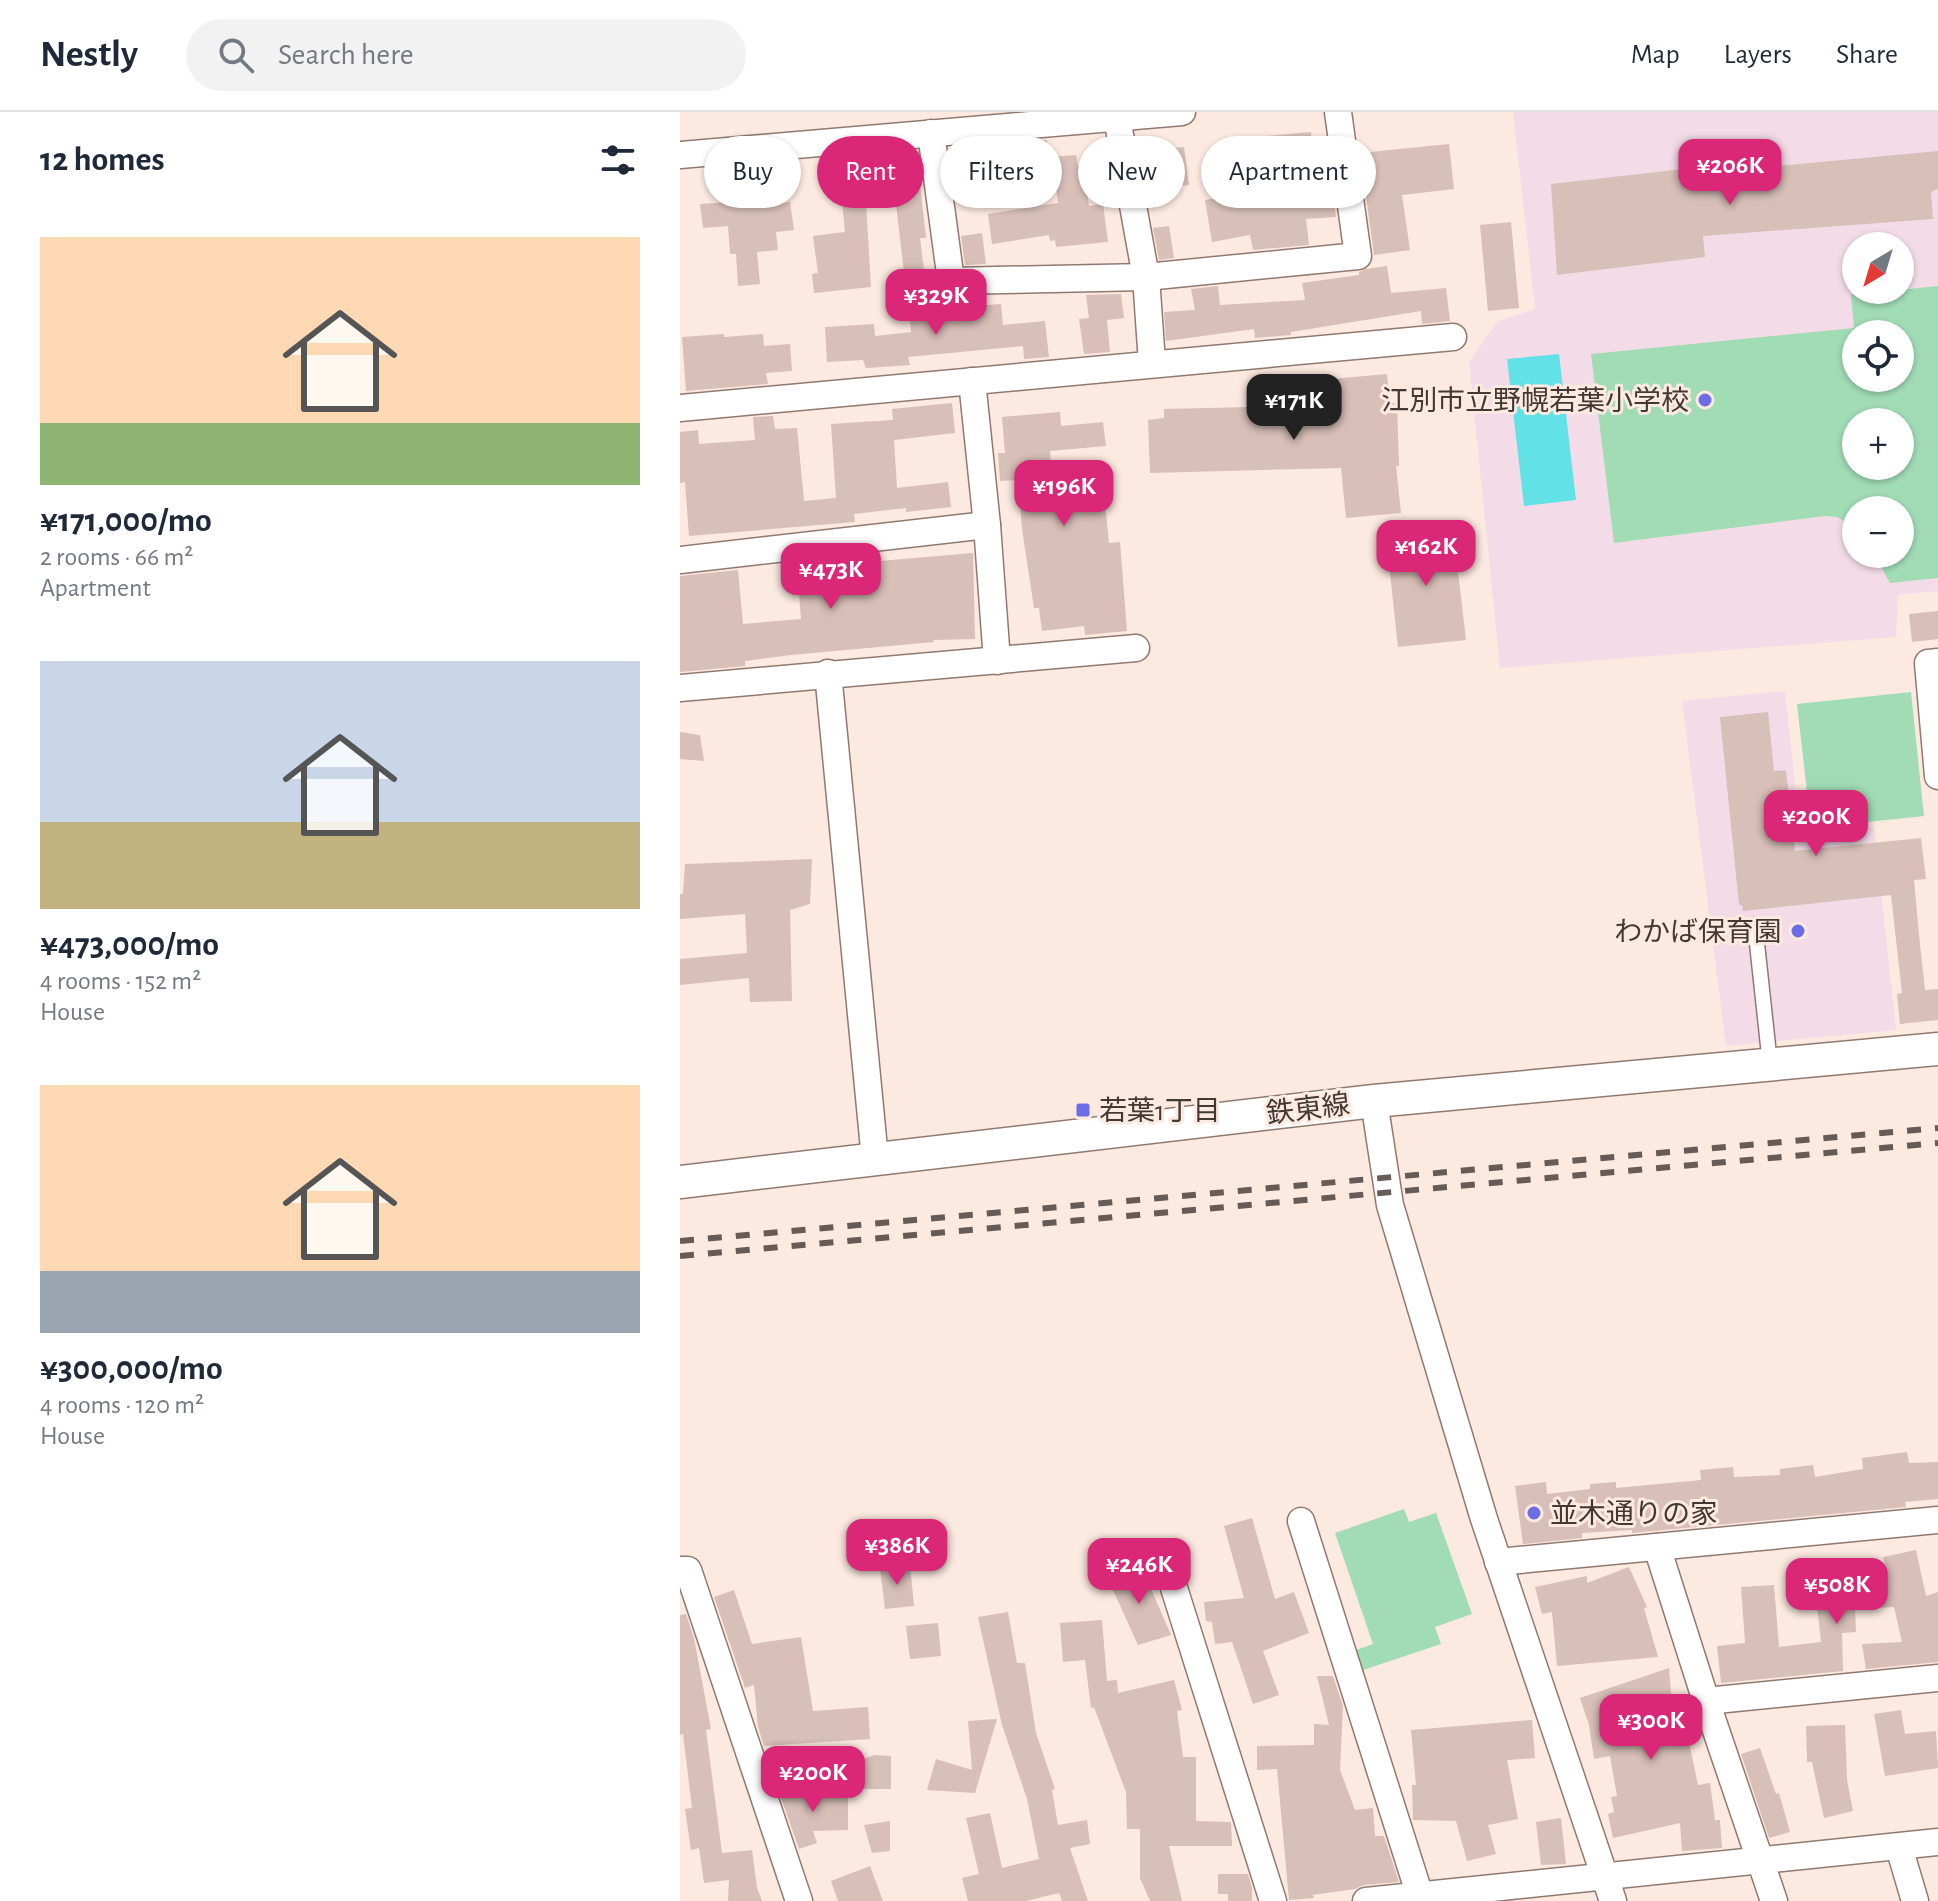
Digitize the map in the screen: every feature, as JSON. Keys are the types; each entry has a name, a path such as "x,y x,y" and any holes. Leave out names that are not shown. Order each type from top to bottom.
{"street":[{"path":"680,155 881,124 931,133 1175,112"},
{"path":"931,133 951,281 1146,277 1358,256 1338,112"},
{"path":"1117,118 1146,277 1152,363"},
{"path":"680,408 1453,337"},
{"path":"972,381 997,661"},
{"path":"680,560 987,525"},
{"path":"680,688 1136,648"},
{"path":"1938,662 1928,663 1938,776"},
{"path":"828,673 875,1159"},
{"name":"鉄東線","path":"680,1182 1374,1101 1938,1049"},
{"path":"1374,1101 1390,1205 1498,1562 1609,1889"},
{"path":"1498,1562 1938,1520"},
{"path":"1301,1521 1420,1896"},
{"path":"1657,1547 1774,1901"},
{"path":"680,1570 688,1570 799,1901"},
{"path":"1174,1588 1273,1901"},
{"path":"1706,1701 1938,1678"},
{"path":"1366,1901 1609,1889 1761,1862 1938,1842"},
{"path":"1899,1847 1915,1901"}],"lane":[{"path":"1755,925 1770,1064"}],"shaded area":[{"name":"江別市立野幌若葉小学校","path":"1513,112 1938,112 1938,591 1898,595 1896,637 1500,668 1469,362 1498,321 1535,309"},
{"name":"わかば保育園","path":"1785,691 1800,832 1874,827 1896,1030 1726,1046 1682,701"}],"green space":[{"path":"1938,286 1938,578 1890,583 1882,568 1914,568 1914,496 1842,496 1842,520 1825,516 1614,543 1591,354 1842,329 1842,392 1914,392 1914,320 1853,320 1852,304 1914,304 1914,288"},
{"path":"1911,692 1924,816 1811,828 1797,704"},
{"path":"1404,1509 1409,1522 1436,1513 1472,1614 1435,1627 1441,1644 1363,1670 1356,1650 1373,1644 1335,1533"}],"water":[{"path":"1559,354 1576,500 1524,506 1507,359"}],"building":[{"path":"1311,132 1311,136 1267,136"},
{"path":"1449,144 1454,189 1402,195 1410,250 1374,255 1368,208 1376,208 1376,151"},
{"path":"1938,151 1938,189 1931,192 1933,219 1703,236 1705,257 1557,275 1551,184 1701,167 1704,173"},
{"path":"1076,155 1078,208 1104,208 1108,242 1056,247 1055,240 1050,241 1049,235 992,244 988,214 1026,208 1062,208 1062,156"},
{"path":"1185,155 1189,185 1185,185"},
{"path":"700,204 704,204 704,208 791,208 794,230 776,232 778,250 757,252 760,284 738,286 736,254 730,254 728,226 703,228"},
{"path":"843,208 866,208 871,287 814,293 812,274 818,273 813,236 845,232"},
{"path":"896,208 923,208 926,238 920,238 924,270 904,272"},
{"path":"1206,208 1335,208 1336,217 1306,219 1309,245 1253,250 1250,235 1212,242"},
{"path":"1511,222 1519,308 1488,311 1480,225"},
{"path":"1169,226 1174,258 1159,260 1153,228"},
{"path":"982,233 986,264 965,265 961,236"},
{"path":"1387,266 1391,293 1446,288 1450,321 1422,324 1421,311 1291,332 1291,335 1255,338 1254,329 1166,341 1164,312 1195,310 1191,289 1218,286 1220,305 1305,300 1302,283 1359,275 1366,269"},
{"path":"1121,294 1124,318 1107,320 1110,352 1084,354 1079,319 1089,318 1086,295"},
{"path":"1001,304 1003,325 1045,321 1049,357 1024,359 1023,346 908,357 910,365 866,368 863,360 827,362 825,327 874,324 875,336 911,332 909,311"},
{"path":"724,334 724,337 763,334 764,346 790,344 792,371 766,373 768,384 686,391 682,337"},
{"path":"1387,374 1390,403 1397,403 1399,466 1396,466 1401,513 1346,518 1341,468 1150,473 1148,420 1164,418 1164,409 1334,405 1332,379"},
{"path":"952,403 955,433 894,440 897,488 948,482 951,507 854,514 855,522 689,536 685,482 680,483 680,432 698,430 699,444 755,440 753,417 773,416 775,429 797,428 804,501 836,498 831,424 893,420 892,409"},
{"path":"1060,412 1061,426 1103,422 1106,446 1050,451 1053,488 1103,483 1109,543 1120,542 1127,631 1085,635 1084,626 1042,631 1039,608 1034,608 1018,480 1000,481 998,453 1005,453 1002,417"},
{"path":"1453,529 1466,640 1398,647 1386,536"},
{"path":"973,553 975,639 933,640 791,655 745,661 745,666 680,672 680,576 738,570 743,624 801,619 797,568"},
{"path":"1938,611 1938,639 1912,642 1909,614"},
{"path":"1768,712 1774,771 1786,770 1795,851 1921,838 1926,879 1914,880 1919,935 1925,990 1938,989 1938,1020 1900,1024 1897,994 1902,993 1891,895 1743,911 1742,905 1739,905 1720,717"},
{"path":"680,732 700,735 704,761 680,759"},
{"path":"812,859 810,904 790,910 792,1001 750,1002 749,978 680,985 680,959 747,953 745,914 680,919 685,864"},
{"path":"1907,1452 1909,1463 1938,1462 1938,1499 1905,1502 1906,1507 1632,1533 1632,1530 1582,1533 1582,1538 1523,1544 1515,1486 1546,1482 1547,1494 1590,1489 1590,1484 1616,1482 1616,1488 1701,1480 1700,1470 1733,1467 1734,1477 1780,1475 1780,1469 1813,1465 1815,1477 1863,1469 1862,1458"},
{"path":"1252,1518 1275,1599 1294,1592 1309,1633 1263,1651 1279,1695 1253,1704 1232,1642 1215,1644 1212,1622 1206,1621 1204,1602 1244,1598 1224,1526"},
{"path":"1916,1550 1926,1596 1938,1592 1938,1662 1866,1669 1862,1644 1902,1642 1894,1607 1855,1609 1856,1632 1842,1633 1843,1671 1721,1683 1717,1646 1745,1643 1741,1587 1774,1585 1779,1647 1821,1642 1815,1587 1827,1589 1826,1576 1846,1575 1846,1579 1888,1577 1883,1557"},
{"path":"910,1565 914,1606 885,1609 880,1568"},
{"path":"1141,1566 1171,1635 1138,1645 1107,1577"},
{"path":"1629,1567 1647,1607 1644,1608 1658,1657 1557,1666 1552,1612 1542,1614 1535,1587 1587,1576 1587,1583"},
{"path":"734,1590 752,1644 801,1637 813,1711 868,1707 870,1739 764,1746 758,1727 754,1685 745,1688 714,1597"},
{"path":"1008,1612 1017,1663 1025,1663 1036,1733 1055,1789 1052,1790 1058,1825 1087,1820 1090,1844 1070,1848 1088,1901 1062,1901 1059,1893 1026,1901 968,1901 962,1878 979,1874 966,1818 990,1813 1002,1868 1039,1859 1027,1799 1002,1725 978,1617"},
{"path":"686,1614 694,1638 711,1729 706,1730 722,1853 752,1850 757,1888 762,1901 728,1901 729,1880 704,1883 699,1848 691,1850 685,1809 692,1808 683,1734 680,1735 680,1615"},
{"path":"1102,1620 1107,1681 1117,1680 1118,1693 1174,1680 1182,1710 1177,1711 1183,1757 1196,1757 1196,1821 1231,1822 1232,1846 1169,1846 1182,1901 1150,1901 1140,1878 1140,1829 1127,1829 1126,1792 1094,1707 1091,1708 1085,1660 1063,1662 1060,1623"},
{"path":"938,1623 941,1656 910,1659 906,1626"},
{"path":"1669,1668 1672,1705 1681,1704 1698,1785 1710,1783 1715,1820 1720,1820 1722,1848 1682,1851 1680,1823 1613,1838 1608,1814 1614,1812 1611,1797 1617,1796 1610,1756 1594,1759 1589,1725 1580,1698"},
{"path":"1317,1676 1333,1676 1343,1706 1340,1770 1355,1810 1373,1808 1375,1836 1384,1836 1399,1882 1364,1885 1313,1895 1314,1898 1289,1900 1277,1769 1257,1770 1257,1746 1314,1745 1314,1724 1329,1725"},
{"path":"1901,1710 1905,1734 1936,1731 1938,1768 1885,1776 1874,1714"},
{"path":"997,1719 975,1793 927,1790 936,1759 972,1770 968,1721"},
{"path":"1532,1720 1535,1758 1507,1760 1518,1819 1488,1825 1496,1854 1467,1861 1456,1821 1413,1820 1412,1785 1416,1785 1411,1730"},
{"path":"1845,1725 1847,1780 1853,1811 1824,1818 1812,1762 1807,1762 1806,1726"},
{"path":"1760,1748 1776,1794 1779,1793 1790,1832 1769,1838 1741,1754"},
{"path":"875,1755 891,1756 891,1789 849,1789 849,1764"},
{"path":"796,1783 802,1798 848,1796 848,1830 813,1831 817,1843 799,1849 778,1789"},
{"path":"1561,1818 1566,1864 1541,1865 1536,1822"},
{"path":"890,1821 890,1851 872,1853 864,1825"},
{"path":"870,1866 883,1901 838,1901 831,1881"},
{"path":"1218,1874 1248,1874 1252,1901 1228,1901 1228,1894 1218,1894"}],"railway":[{"path":"680,1241 1938,1128"},
{"path":"680,1256 1938,1143"}],"place":[{"name":"江別市立野幌若葉小学校","path":"1705,400"},
{"name":"わかば保育園","path":"1798,931"},
{"name":"若葉1丁目","path":"1083,1110"},
{"name":"並木通りの家","path":"1534,1513"}]}
